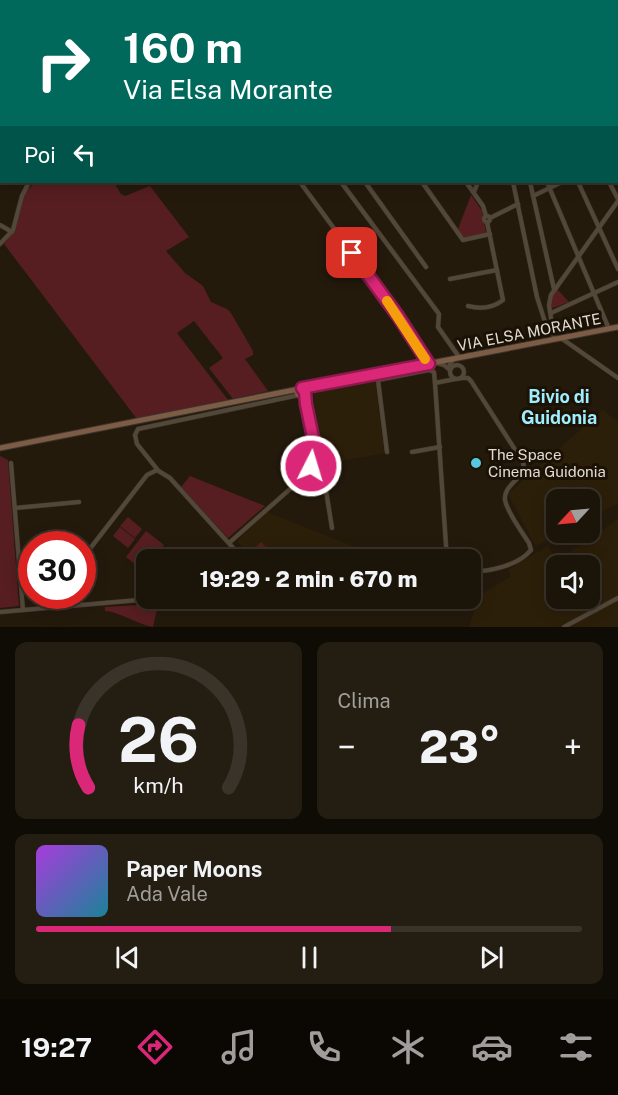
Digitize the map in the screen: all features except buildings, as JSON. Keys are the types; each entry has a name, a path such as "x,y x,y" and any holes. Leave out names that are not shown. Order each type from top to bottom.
{"street":[{"path":"0,244 12,232 21,199 29,183"},
{"path":"301,183 398,316 429,364"},
{"path":"342,183 439,314 437,326 462,367 464,374 461,378"},
{"path":"366,183 426,267"},
{"path":"423,183 464,240 489,234"},
{"path":"467,183 487,216 502,302 482,308 468,306"},
{"path":"474,193 478,183"},
{"path":"513,183 540,308 546,324 553,331"},
{"path":"530,183 554,290"},
{"path":"548,183 609,329"},
{"path":"533,196 560,183"},
{"path":"578,183 618,269"},
{"path":"610,183 618,200 549,300 553,331 557,339 618,378"},
{"path":"487,216 518,204"},
{"path":"0,225 12,232"},
{"path":"450,279 497,270"},
{"path":"550,313 618,282"},
{"name":"VIA ELSA MORANTE","path":"0,448 301,392 456,358 618,327"},
{"path":"462,367 471,356"},
{"path":"450,371 450,364 456,358"},
{"path":"436,363 444,365 455,379"},
{"path":"446,381 454,365 462,367"},
{"path":"387,452 378,380 429,370 434,373 435,383 446,549"},
{"path":"435,383 468,378 523,462 523,470 507,490 505,498 531,550 526,555 503,566 481,570"},
{"path":"235,549 170,478 157,470 137,444 135,435 138,429 301,392 306,404 316,452 313,466"},
{"path":"412,452 440,447"},
{"path":"11,463 18,546"},
{"path":"313,466 324,478 332,528"},
{"path":"230,543 307,474 308,468 313,466"},
{"path":"96,542 147,475 157,470"},
{"path":"307,474 313,477 317,471"},
{"path":"15,508 79,502"},
{"path":"564,627 618,598"},
{"path":"0,612 136,600"}],"shaded area":[{"path":"36,183 118,183 116,186 125,196 150,186 189,237 166,251 185,273 203,286 211,302 231,313 253,351 253,355 245,359 268,391 233,399 209,368 223,358 194,321 177,333 228,400 137,419 4,244 15,229 26,190"},
{"path":"471,195 482,211 486,233 464,238 458,229"},
{"path":"557,289 569,302 550,309 550,300"},
{"path":"375,379 384,453 321,465 313,391"},
{"path":"603,410 618,422 618,503 600,513 600,489 546,489 546,541 536,546 508,494"},
{"path":"0,456 8,460 18,606 0,608"},
{"path":"190,476 265,506 228,538 181,487"},
{"path":"267,512 357,549 245,549 237,541"},
{"path":"128,517 142,529 135,538 120,526"},
{"path":"618,519 618,627 469,627 475,609 481,609 481,594 511,577 508,570 548,546 553,555 546,555 546,609 600,609 600,555 566,555 583,543 600,543 600,531"},
{"path":"120,527 135,539 128,548 113,536"},
{"path":"146,531 164,545 161,549 136,549 136,565 126,557"},
{"path":"261,542 267,549 254,549"},
{"path":"136,605 136,609 157,609 153,627 105,611 105,607"}],"slow traffic":[{"path":"387,301 425,359"}],"place":[{"name":"The Space Cinema Guidonia","path":"476,463"}],"district":[{"name":"Bivio di Guidonia","path":"559,406"}],"route":[{"path":"311,466 313,466 316,452 305,392 302,388 429,364 398,316 352,253"}]}
